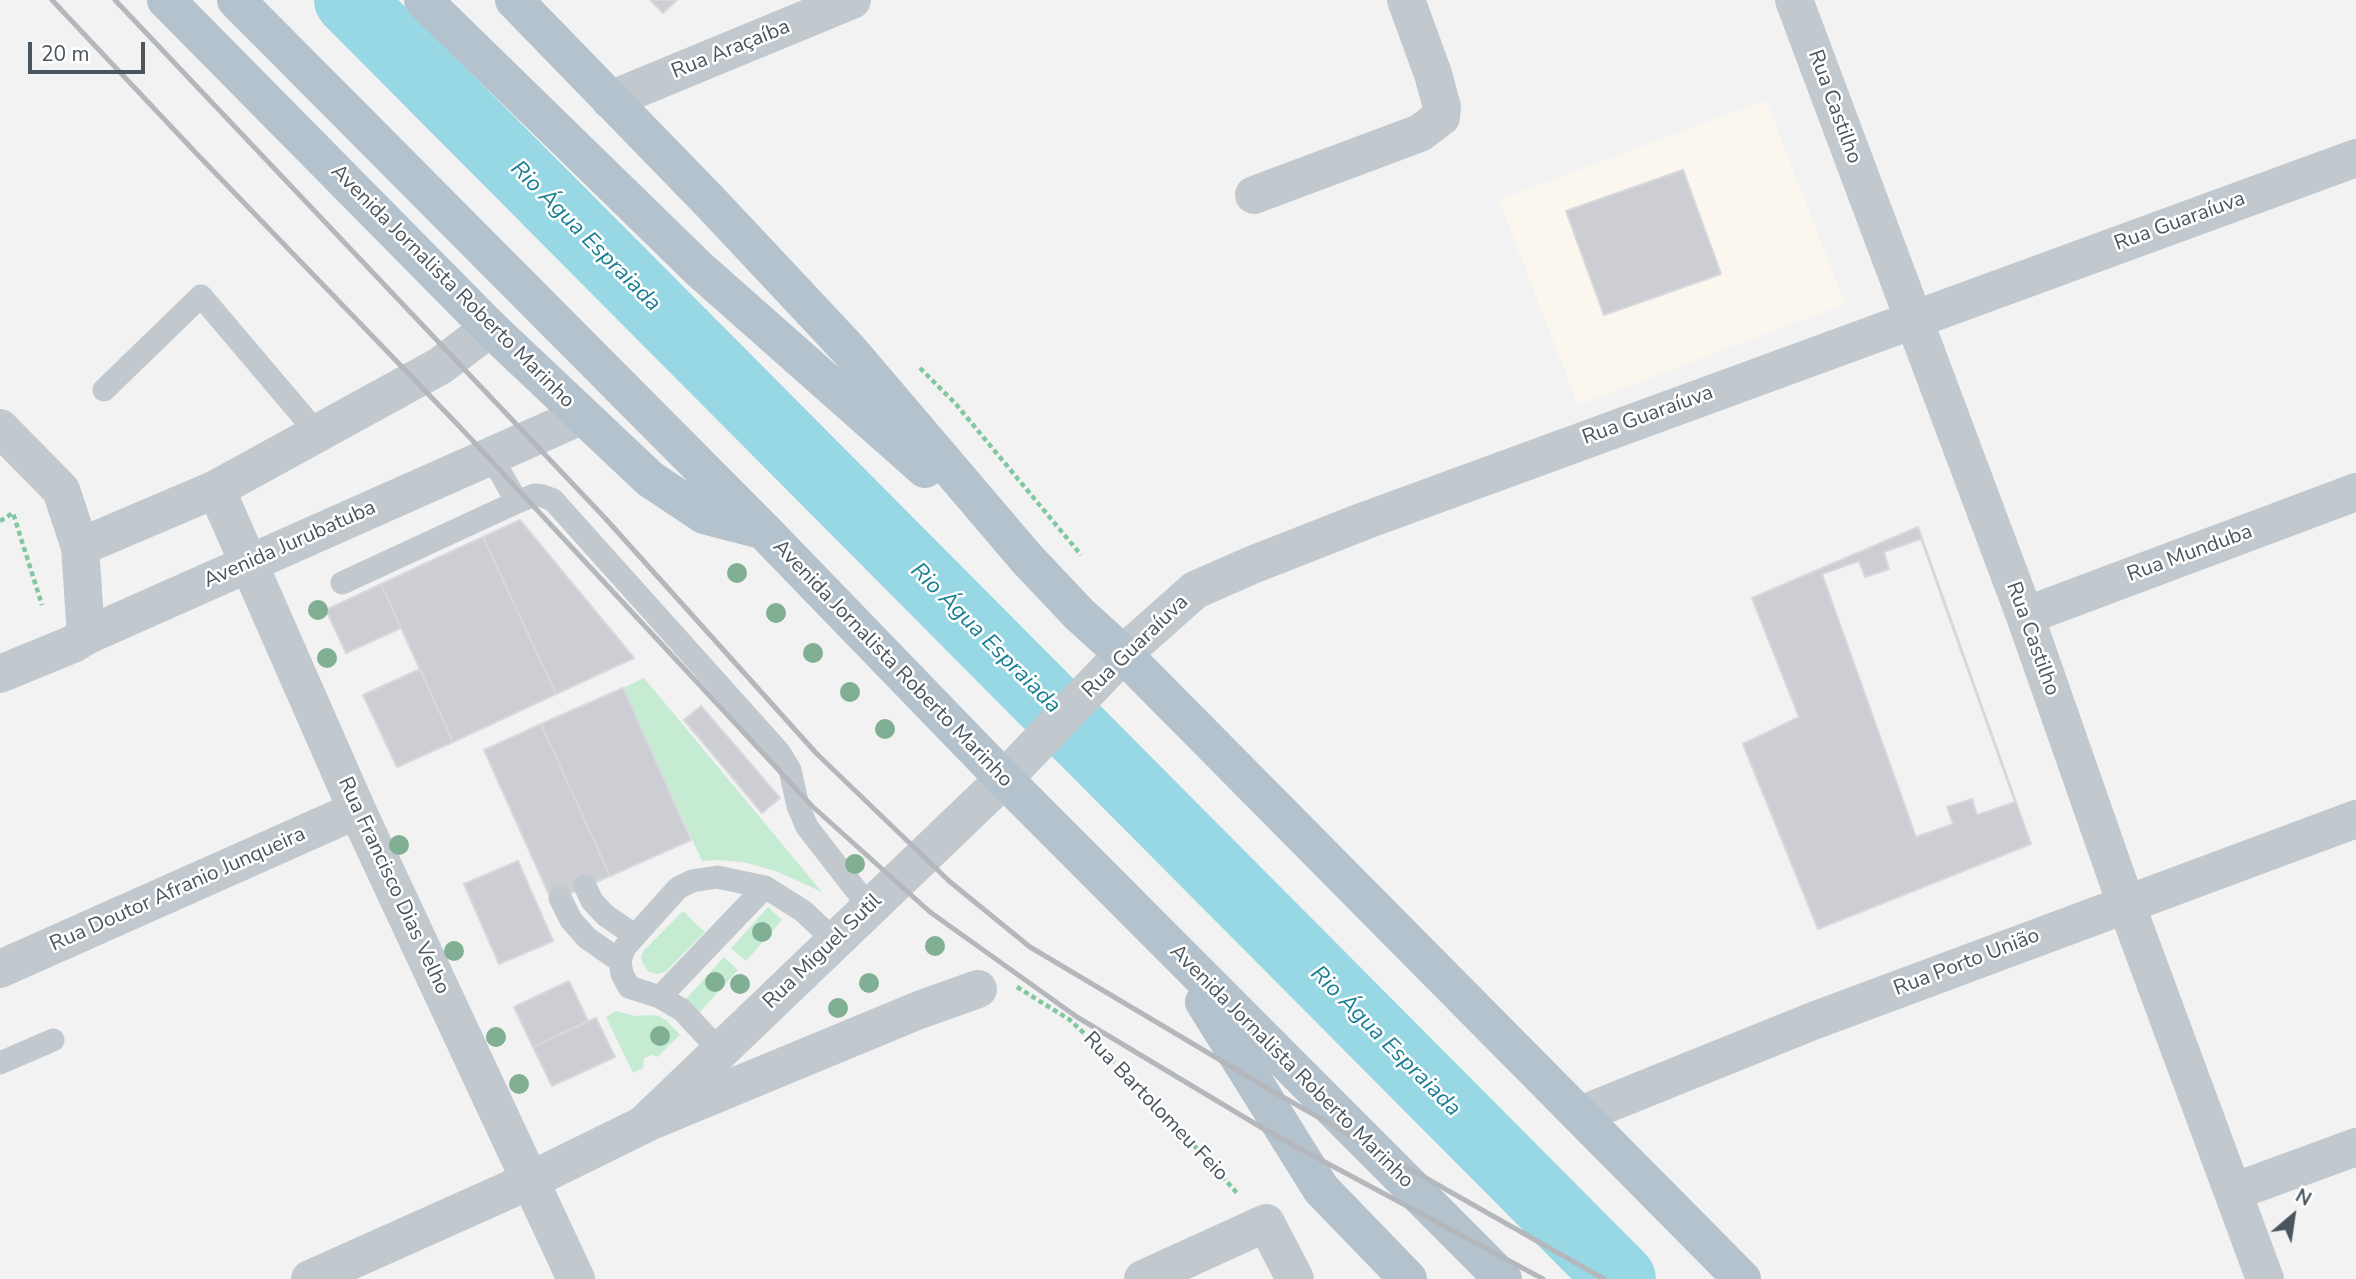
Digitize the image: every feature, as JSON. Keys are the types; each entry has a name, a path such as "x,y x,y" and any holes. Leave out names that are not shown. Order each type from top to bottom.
{"main road":[{"name":"Avenida Jornalista Roberto Marinho","path":"166,0 490,328 650,479 704,515 764,531 1004,779 1503,1279"},
{"path":"236,0 764,531"},
{"path":"423,0 699,269 1027,559"},
{"path":"514,0 849,350 1027,559 1079,614 1122,654 1742,1279"},
{"path":"1168,943 1321,1189 1408,1279"}],"street":[{"name":"Rua Araçaíba","path":"610,100 852,0"},
{"path":"1254,195 1420,133 1441,117 1442,107 1433,74 1406,0"},
{"name":"Rua Castilho","path":"1794,0 2025,615 2126,904 2265,1279"},
{"name":"Rua Guaraíuva","path":"1004,779 1122,654 1195,590 1364,521 2356,158"},
{"path":"80,547 216,489 440,366 490,328"},
{"name":"Avenida Jurubatuba","path":"0,674 73,644 250,562 581,416"},
{"path":"0,428 61,491 80,547 86,636"},
{"name":"Rua Francisco Dias Velho","path":"216,489 357,810 576,1279"},
{"name":"Rua Munduba","path":"2025,615 2356,492"},
{"name":"Rua Miguel Sutil","path":"643,1125 1004,779"},
{"name":"Rua Doutor Afranio Junqueira","path":"0,969 357,810"},
{"name":"Rua Porto União","path":"1580,1115 1813,1021 2356,819"},
{"name":"Rua Miguel Sutil","path":"310,1279 528,1181 643,1125 919,1010 978,989"},
{"path":"2233,1192 2356,1147"},
{"path":"1143,1279 1266,1223 1295,1279"}],"lane":[{"path":"104,390 201,296 318,434"},
{"path":"491,456 517,502"},
{"path":"342,583 517,502 535,495 553,500 779,752 790,770 798,806 807,827 870,908"},
{"path":"720,1051 682,1010 660,997 629,986 622,974 620,961 625,947 678,888 692,880 717,877 765,887 803,911 835,941"},
{"path":"585,886 592,901 605,915 634,935"},
{"path":"660,997 765,887"},
{"path":"560,898 571,920 587,938 620,961"},
{"path":"0,1063 52,1040"}],"path":[{"path":"0,521 13,513 45,614"},
{"name":"Rua Bartolomeu Feio","path":"978,989 1018,987 1070,1020 1140,1087 1266,1223"}],"shaded area":[{"path":"1766,100 1845,304 1578,405 1499,200"}],"green space":[{"path":"644,678 822,892 778,872 747,863 702,861 623,688"},
{"path":"768,907 782,920 746,961 731,948"},
{"path":"683,911 705,932 665,972 649,972 641,957 644,950"},
{"path":"724,957 738,970 700,1012 686,999"},
{"path":"616,1011 635,1016 659,1016 680,1035 657,1057 652,1055 644,1058 643,1068 633,1073 606,1017"}],"building":[{"path":"650,0 677,0 663,13"},
{"path":"1683,170 1721,274 1604,315 1566,211"},
{"path":"520,520 634,658 556,694 483,537"},
{"path":"1918,527 2031,844 1818,929 1743,744 1799,717 1752,598"},
{"path":"483,537 556,694 453,742 381,584"},
{"path":"1921,539 2015,802 1977,815 1972,799 1947,807 1953,824 1916,837 1822,574 1859,561 1865,577 1889,569 1884,552"},
{"path":"381,584 401,628 346,653 326,610"},
{"path":"420,669 453,742 397,767 363,695"},
{"path":"623,688 691,840 610,876 541,724"},
{"path":"701,706 780,798 762,813 684,720"},
{"path":"541,724 610,876 552,901 484,750"},
{"path":"518,861 553,941 499,964 464,884"},
{"path":"569,981 588,1021 533,1047 514,1007"},
{"path":"596,1018 615,1057 552,1086 533,1047"}],"waterway":[{"name":"Rio Água Espraiada","path":"349,0 1621,1279"}],"railway":[{"path":"52,0 459,426 812,806 930,912 1077,1017 1269,1132 1543,1279"},
{"path":"115,0 605,518 816,753 949,881 1030,947 1274,1092 1604,1279"}]}
